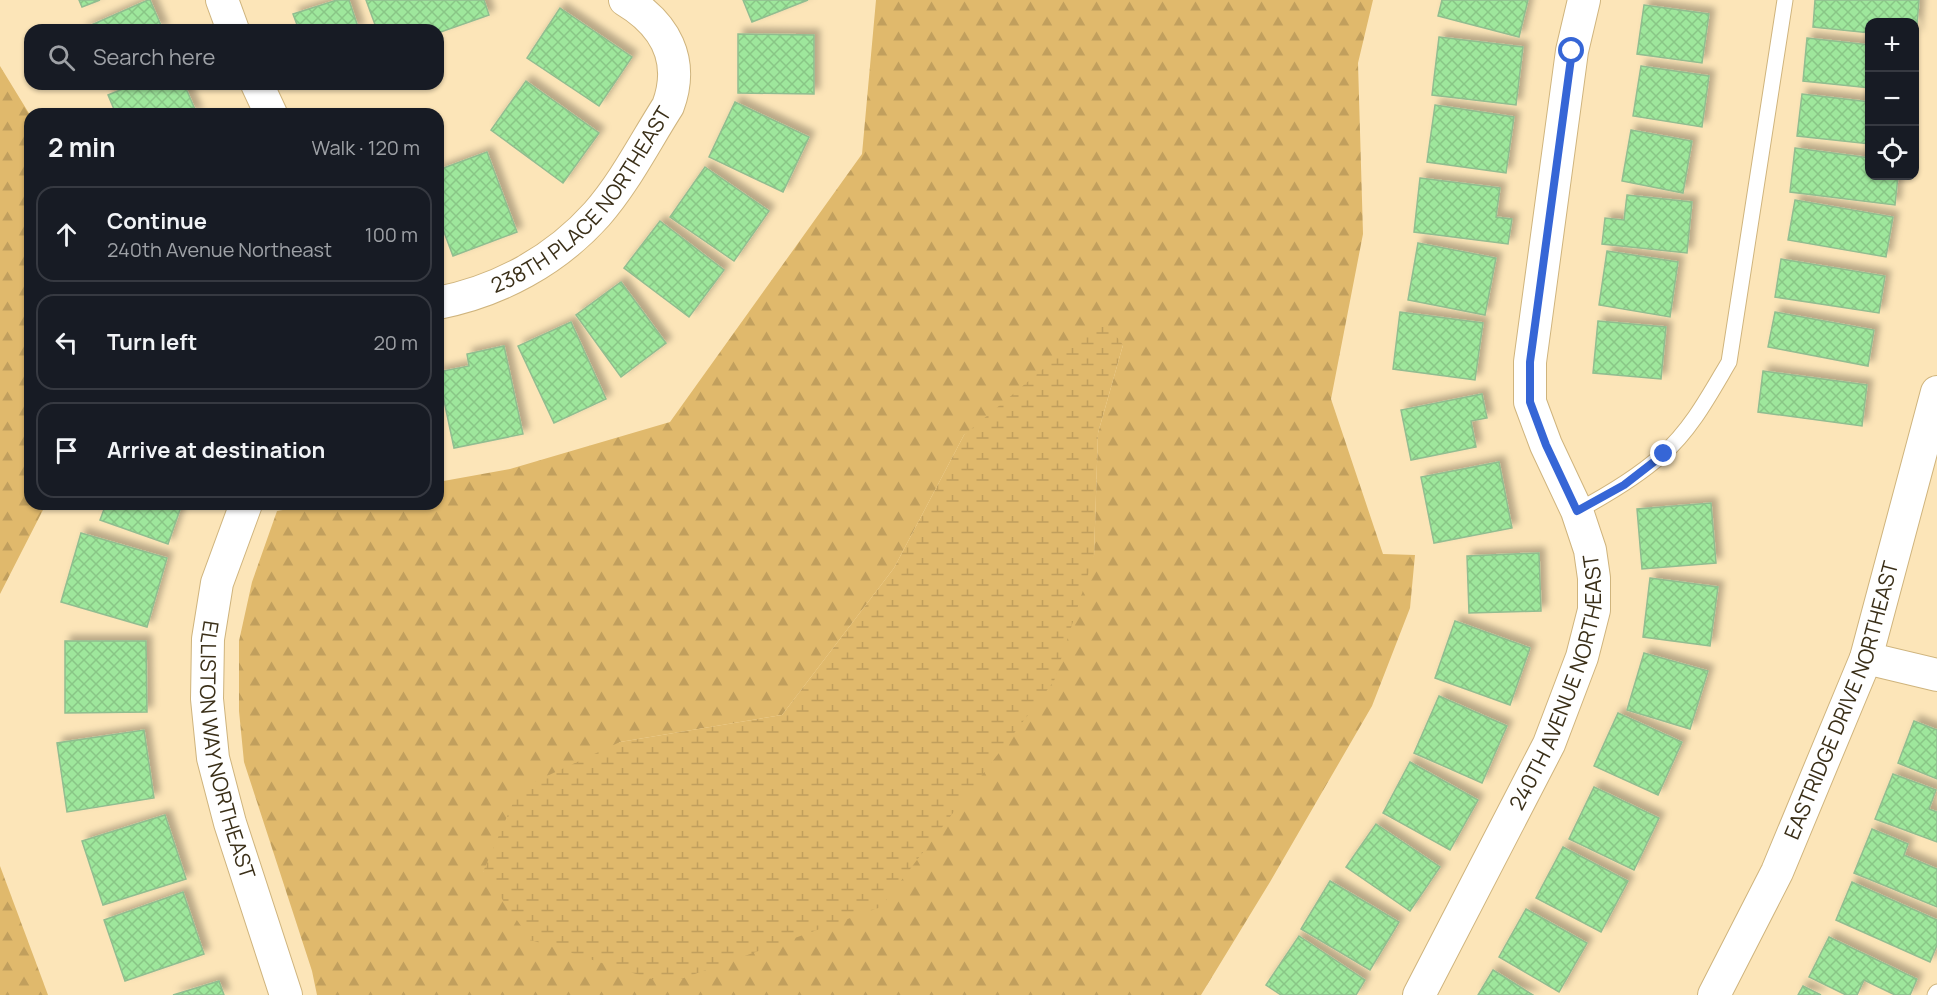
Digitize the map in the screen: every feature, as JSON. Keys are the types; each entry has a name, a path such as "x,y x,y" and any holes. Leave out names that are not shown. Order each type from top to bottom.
{"street":[{"path":"222,0 231,24"},
{"name":"238TH PLACE NORTHEAST","path":"444,301 487,290 548,258 597,214 614,192 668,106 675,78 671,52 659,27 625,0"},
{"name":"240TH AVENUE NORTHEAST","path":"1419,995 1549,744 1582,657 1594,610 1594,578 1590,550 1577,511 1546,445 1530,402 1530,362 1572,51 1584,0"},
{"path":"259,90 268,108"},
{"name":"EASTRIDGE DRIVE NORTHEAST","path":"1714,995 1777,872 1866,658 1937,392"},
{"name":"ELLISTON WAY NORTHEAST","path":"244,510 217,583 208,639 207,699 213,758 230,823 286,995"},
{"path":"1866,658 1937,675"}],"lane":[{"path":"1577,511 1624,485 1664,454 1699,412 1729,362 1785,0"}],"green space":[{"path":"876,0 1373,0 1358,63 1363,234 1331,399 1383,554 1415,555 1410,608 1372,706 1270,882 1201,995 317,995 312,971 244,762 239,711 239,641 252,582 277,511 444,510 444,481 510,469 670,422 862,154","holes":["1123,345 1098,433 1094,556 483,872 620,742 782,715 894,568 964,435"]},
{"path":"0,66 26,108 24,510 43,510 0,594"},
{"path":"1103,319 1123,345 1098,433 1094,556 1054,681 881,907 667,984 531,940 483,872 519,789 620,742 782,715 894,568 964,435"},
{"path":"0,866 48,995 0,995"}],"building":[{"path":"79,0 100,0 82,7"},
{"path":"150,0 160,24 94,24"},
{"path":"337,0 349,0 357,24 297,24 293,14"},
{"path":"366,0 484,0 489,15 444,31 444,24 375,24"},
{"path":"743,0 808,0 752,22"},
{"path":"1442,0 1528,0 1519,37 1438,16"},
{"path":"1815,0 1919,0 1918,18 1865,18 1865,32 1813,27"},
{"path":"1644,5 1709,14 1702,63 1637,54"},
{"path":"560,8 632,57 599,106 527,58"},
{"path":"738,34 814,35 814,94 738,93"},
{"path":"1439,37 1523,47 1516,105 1432,95"},
{"path":"1807,38 1865,44 1865,87 1803,81"},
{"path":"1641,66 1709,76 1702,127 1633,116"},
{"path":"526,81 599,133 563,183 491,130"},
{"path":"120,90 187,90 194,108 113,108 108,95"},
{"path":"1802,94 1865,101 1865,143 1797,136"},
{"path":"735,102 809,137 783,192 709,157"},
{"path":"1435,105 1514,117 1506,173 1427,162"},
{"path":"1631,130 1692,141 1683,193 1622,181"},
{"path":"1795,148 1865,157 1865,180 1898,180 1895,205 1790,192"},
{"path":"487,152 517,232 453,256 444,232 444,168"},
{"path":"705,167 769,211 734,261 670,217"},
{"path":"1420,178 1500,188 1496,217 1512,219 1508,244 1414,232"},
{"path":"1627,195 1692,202 1687,253 1602,244 1605,218 1624,220"},
{"path":"1795,200 1893,217 1886,257 1788,240"},
{"path":"660,221 724,270 689,317 624,268"},
{"path":"1418,243 1496,258 1485,315 1408,300"},
{"path":"1607,251 1678,262 1670,317 1599,305"},
{"path":"1781,259 1885,276 1879,313 1775,297"},
{"path":"621,282 666,343 621,377 576,315"},
{"path":"1400,312 1483,323 1475,380 1393,369"},
{"path":"1775,312 1874,330 1868,366 1768,347"},
{"path":"1598,321 1666,327 1661,379 1593,373"},
{"path":"571,322 606,399 554,423 518,346"},
{"path":"504,346 523,434 454,448 444,400 444,371 469,366 467,354"},
{"path":"1763,371 1867,385 1862,426 1758,412"},
{"path":"1482,394 1487,418 1471,421 1476,447 1411,460 1401,410"},
{"path":"1499,462 1512,528 1434,543 1421,477"},
{"path":"1711,503 1716,563 1642,569 1637,509"},
{"path":"104,510 180,510 168,544 100,520"},
{"path":"81,533 167,558 147,627 61,602"},
{"path":"1539,553 1541,611 1469,613 1467,556"},
{"path":"1650,578 1718,587 1710,646 1643,637"},
{"path":"1455,621 1530,648 1510,705 1435,678"},
{"path":"65,641 146,641 147,712 65,713"},
{"path":"1644,653 1708,671 1690,729 1627,710"},
{"path":"1439,696 1507,726 1482,783 1414,753"},
{"path":"1618,713 1682,742 1658,795 1594,766"},
{"path":"1914,721 1937,730 1937,779 1898,763"},
{"path":"144,730 154,798 67,812 57,743"},
{"path":"1410,762 1478,800 1450,850 1383,813"},
{"path":"1893,774 1936,790 1929,809 1937,812 1937,842 1875,819"},
{"path":"1594,787 1659,818 1634,870 1569,839"},
{"path":"165,815 186,879 103,905 82,841"},
{"path":"1376,824 1440,867 1410,911 1346,867"},
{"path":"1872,829 1908,844 1904,855 1937,869 1937,907 1854,873"},
{"path":"1563,847 1628,881 1601,932 1536,898"},
{"path":"1330,881 1399,922 1370,970 1301,929"},
{"path":"1852,882 1937,920 1937,945 1930,962 1836,920"},
{"path":"183,892 204,954 125,981 104,920"},
{"path":"1526,909 1587,943 1559,992 1499,957"},
{"path":"1299,936 1365,980 1356,995 1281,995 1266,985"},
{"path":"1829,937 1917,979 1910,995 1895,995 1864,980 1857,995 1846,995 1809,977"},
{"path":"1493,970 1533,995 1478,995"},
{"path":"219,981 224,995 173,995"},
{"path":"1803,986 1821,995 1798,995"}],"route":[{"path":"1572,51 1530,362 1530,402 1546,445 1577,511 1624,485 1664,454"}]}
